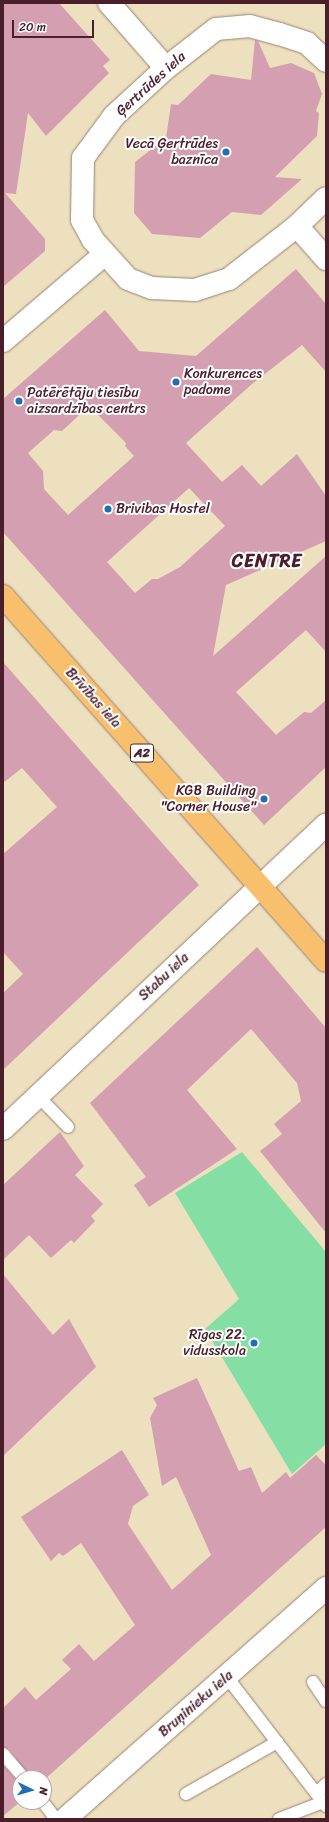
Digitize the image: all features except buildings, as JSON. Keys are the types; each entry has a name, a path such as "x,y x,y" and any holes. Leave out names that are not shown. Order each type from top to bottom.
{"highway":[{"name":"Brīvības iela","path":"3,596 326,961"}],"street":[{"path":"109,3 166,68"},
{"name":"Ģertrūdes iela","path":"326,61 307,43 250,26 216,29 166,68 114,116 83,158 82,220 105,254 128,278 152,288 195,290 229,280 297,226 326,198"},
{"path":"297,226 326,259"},
{"path":"3,341 105,254"},
{"name":"Stabu iela","path":"3,1130 326,825"},
{"name":"Bruņinieku iela","path":"65,1819 326,1588"}],"lane":[{"path":"38,1096 68,1127"},
{"path":"227,1677 322,1800"},
{"path":"313,1682 326,1701"},
{"path":"186,1794 277,1742"},
{"path":"3,1754 17,1770"},
{"path":"322,1800 326,1784"},
{"path":"279,1819 322,1800"},
{"path":"49,1810 56,1819"}],"green space":[{"path":"242,1152 326,1252 326,1444 292,1474 205,1329 239,1299 175,1193"}],"place":[{"name":"Vecā Ģertrūdes baznīca","path":"226,152"},
{"name":"Konkurences padome","path":"176,382"},
{"name":"Patērētāju tiesību aizsardzības centrs","path":"19,401"},
{"name":"Brivibas Hostel","path":"108,509"},
{"name":"KGB Building \"Corner House\"","path":"264,799"},
{"name":"Rīgas 22. vidusskola","path":"254,1343"}],"district":[{"name":"CENTRE","path":"267,561"}]}
